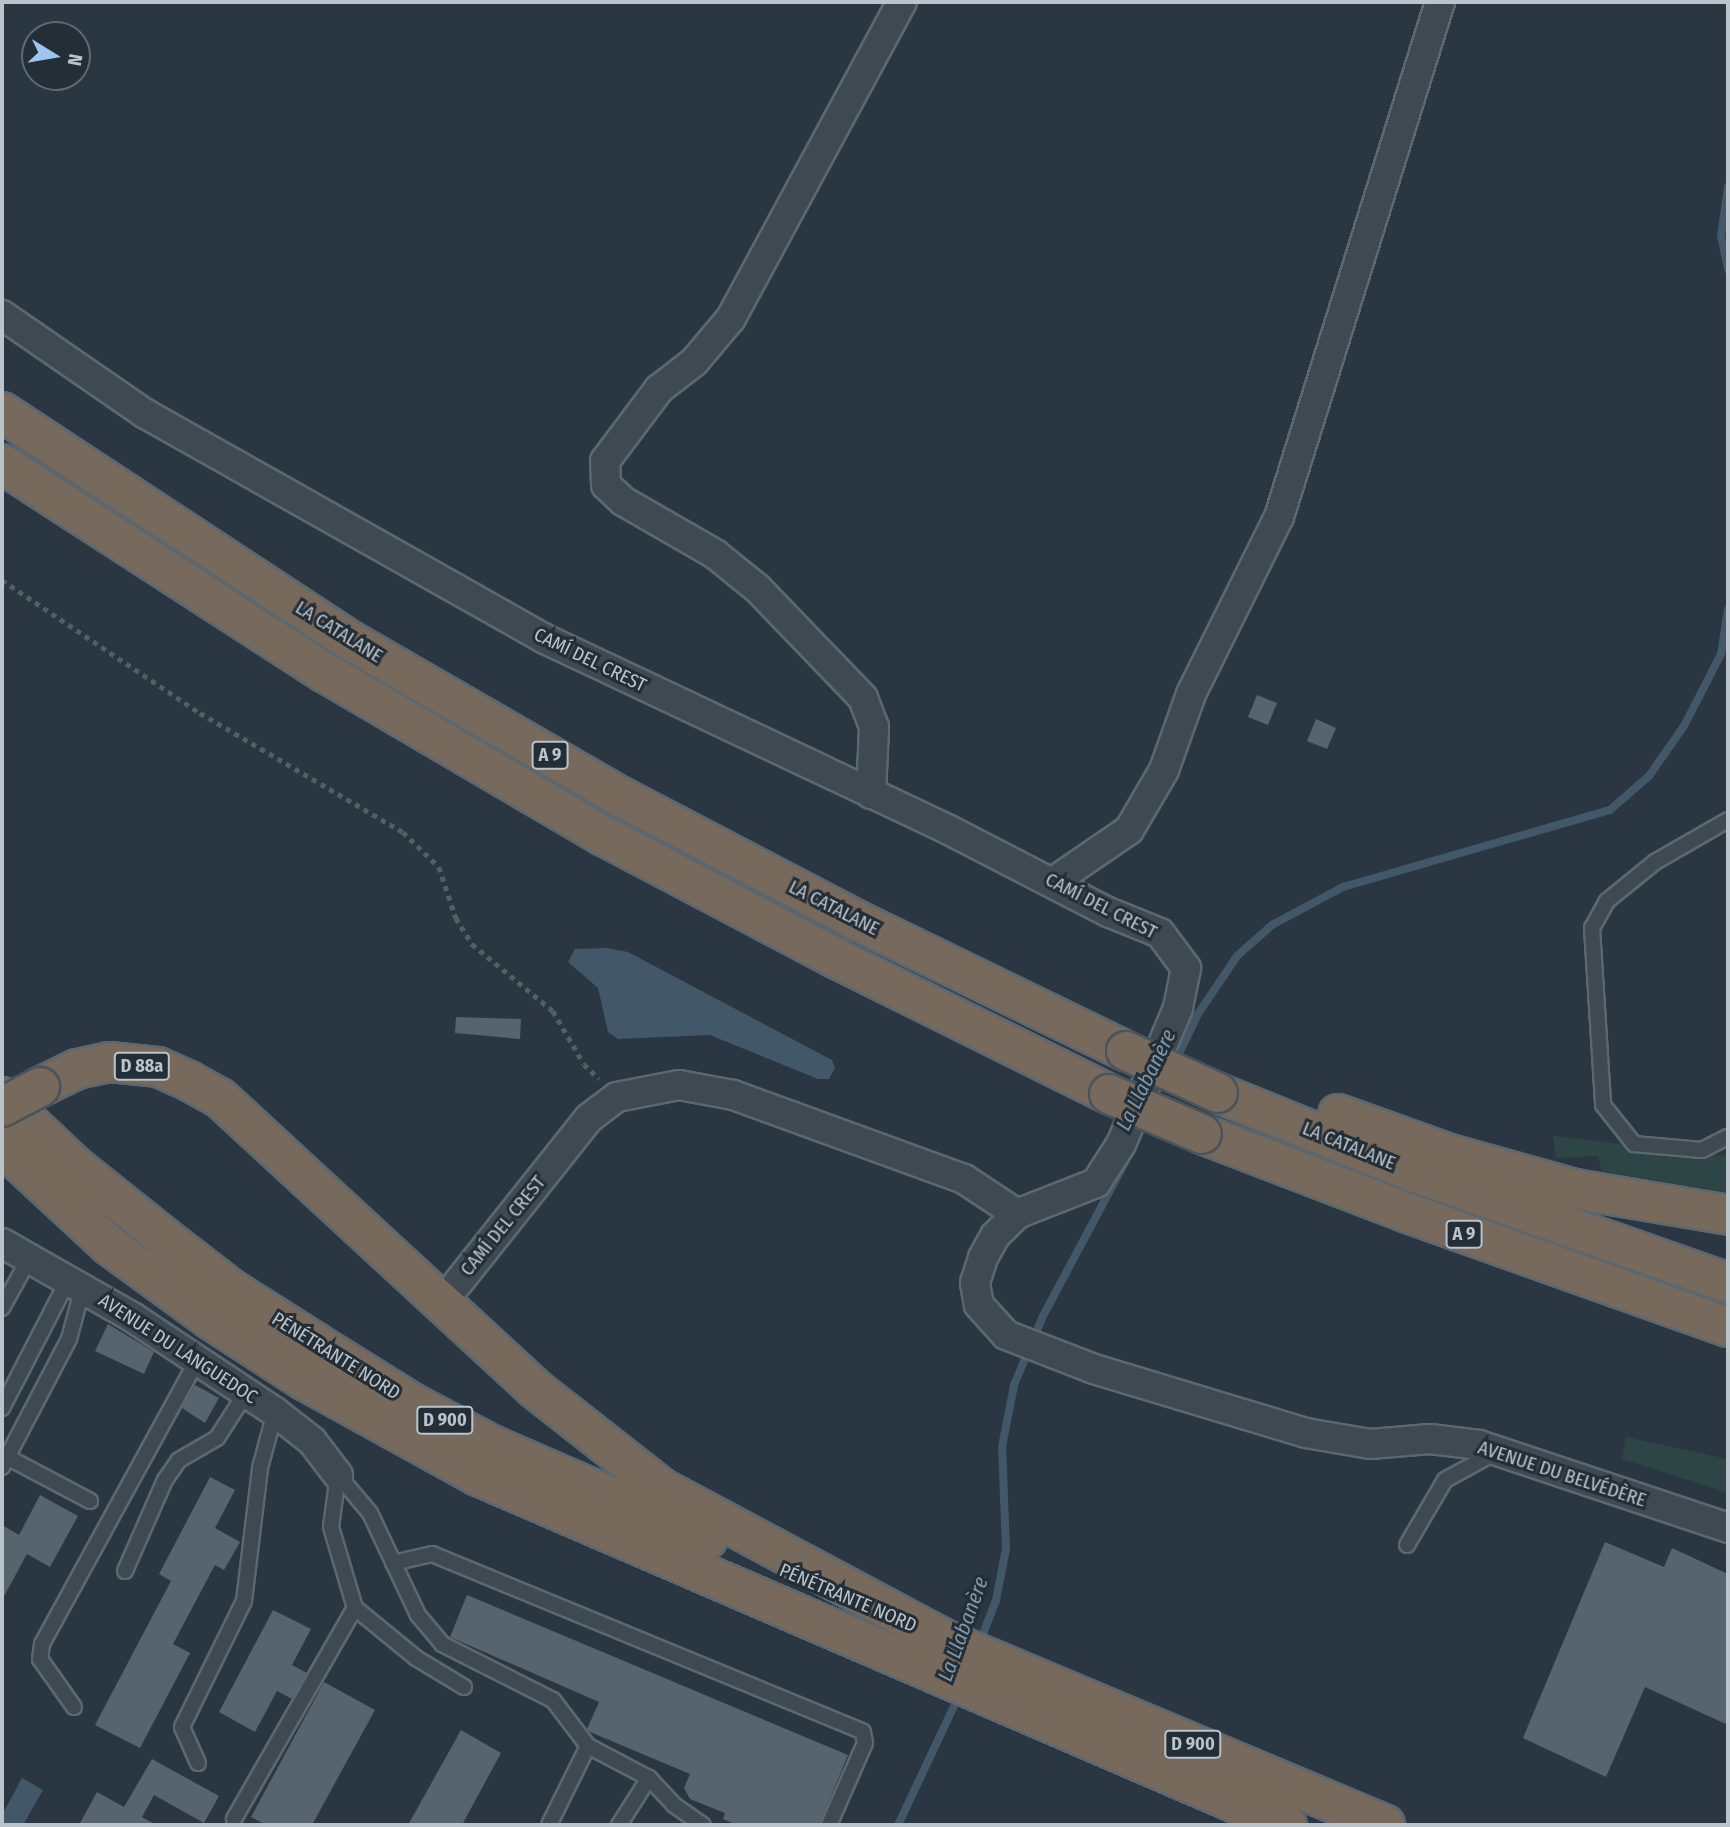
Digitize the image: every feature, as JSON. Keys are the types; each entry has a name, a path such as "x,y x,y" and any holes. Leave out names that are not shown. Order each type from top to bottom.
{"highway":[{"name":"LA CATALANE","path":"2,412 349,640 623,798 856,920 1221,1082 1416,1173 1728,1283"},
{"name":"A 9","path":"2,464 324,672 604,836 835,958 1109,1094 1202,1134 1405,1212 1728,1327"},
{"name":"D 88a","path":"2,1107 77,1069 109,1062 158,1068 220,1098 234,1114 593,1438 663,1489 948,1641"},
{"path":"1221,1082 1450,1154 1575,1189 1728,1215"},
{"name":"PÉNÉTRANTE NORD","path":"2,1097 75,1166 231,1289 412,1403 577,1483 948,1641"},
{"name":"PÉNÉTRANTE NORD","path":"2,1146 110,1246 304,1380 478,1476 1030,1716"},
{"path":"2,1159 110,1246"},
{"name":"D 900","path":"948,1641 1385,1825"},
{"name":"D 900","path":"1030,1716 1287,1825"}],"street":[{"path":"871,794 874,727 863,698 757,588 715,554 624,501 606,485 605,461 659,390 694,362 731,318 902,2"},
{"path":"1053,882 1129,830 1164,770 1191,694 1279,517 1440,2"},
{"name":"CAMÍ DEL CREST","path":"2,314 144,413 543,638 1053,882 1108,912 1160,933 1186,968 1178,1008 1163,1045 1121,1144 1096,1183 1017,1214 964,1179 733,1095 679,1085 617,1097 589,1118 457,1284"},
{"name":"AVENUE DU BELVÉDÈRE","path":"1017,1214 995,1236 975,1283 979,1305 1006,1335 1068,1360 1306,1433 1370,1444 1430,1439 1497,1451 1728,1528"},
{"name":"AVENUE DU LANGUEDOC","path":"2,1243 76,1283 275,1412 312,1441 338,1475"}],"lane":[{"path":"1728,820 1655,862 1607,901 1592,928 1603,1105 1634,1144 1702,1150 1728,1137"},
{"path":"2,1308 30,1258"},
{"path":"2,1408 76,1283"},
{"path":"76,1283 69,1339 4,1462 90,1501"},
{"path":"74,1707 40,1659 43,1644 197,1361"},
{"path":"125,1571 165,1480 179,1460 216,1438 246,1393"},
{"path":"198,1763 182,1727 244,1601 260,1468 275,1412"},
{"path":"1406,1545 1445,1480 1497,1451"},
{"path":"338,1475 370,1513 418,1615 442,1644 553,1700 588,1746 649,1778 674,1805 703,1825"},
{"path":"338,1475 331,1527 355,1608 416,1658 464,1687"},
{"path":"393,1563 432,1554 863,1732 865,1743 829,1825"},
{"path":"234,1819 355,1608"},
{"path":"1030,1716 1088,1756 1247,1825"},
{"path":"549,1825 588,1746"},
{"path":"619,1825 649,1778"}],"path":[{"path":"2,580 200,713 402,832 439,867 456,918 472,944 544,1002 584,1064"}],"green space":[{"path":"1553,1136 1728,1156 1728,1193 1602,1171 1598,1156 1556,1158"},
{"path":"1626,1437 1728,1459 1728,1493 1622,1459"}],"water":[{"path":"607,948 628,952 832,1060 835,1068 829,1079 818,1079 710,1035 618,1039 608,1032 598,988 568,962 575,949"},
{"path":"22,1778 43,1790 23,1825 5,1825 2,1815"}],"building":[{"path":"1257,695 1277,703 1268,725 1248,717"},
{"path":"1316,719 1336,728 1327,749 1307,741"},
{"path":"456,1017 521,1019 520,1039 455,1033"},
{"path":"108,1324 154,1352 144,1374 95,1351"},
{"path":"195,1385 219,1398 205,1423 182,1408"},
{"path":"210,1477 235,1490 215,1528 240,1542 224,1570 215,1565 173,1644 190,1653 140,1748 95,1725 171,1581 159,1574"},
{"path":"40,1495 78,1516 50,1567 27,1554 2,1600 2,1525 19,1535"},
{"path":"1605,1542 1664,1567 1672,1548 1728,1574 1728,1725 1645,1687 1606,1777 1523,1738"},
{"path":"467,1595 848,1755 819,1825 737,1825 723,1819 725,1813 690,1799 684,1788 690,1774 587,1729 599,1702 450,1637"},
{"path":"273,1610 311,1629 292,1665 307,1673 292,1699 277,1691 255,1732 219,1712"},
{"path":"324,1682 375,1710 312,1825 266,1825 251,1817"},
{"path":"461,1730 501,1753 462,1825 408,1825"},
{"path":"152,1759 219,1796 204,1823 154,1795 142,1817 156,1825 79,1825 97,1792 124,1807"}],"waterway":[{"name":"La Llabanère","path":"1728,187 1721,236 1728,270"},
{"name":"La Llabanère","path":"1175,1062 1198,1014 1237,956 1272,925 1343,887 1610,810 1649,776 1684,726 1721,654 1728,610"},
{"name":"La Llabanère","path":"980,1642 996,1600 1006,1549 1002,1447 1014,1385 1043,1316 1129,1155"},
{"name":"La Llabanère","path":"898,1825 960,1693"}]}
